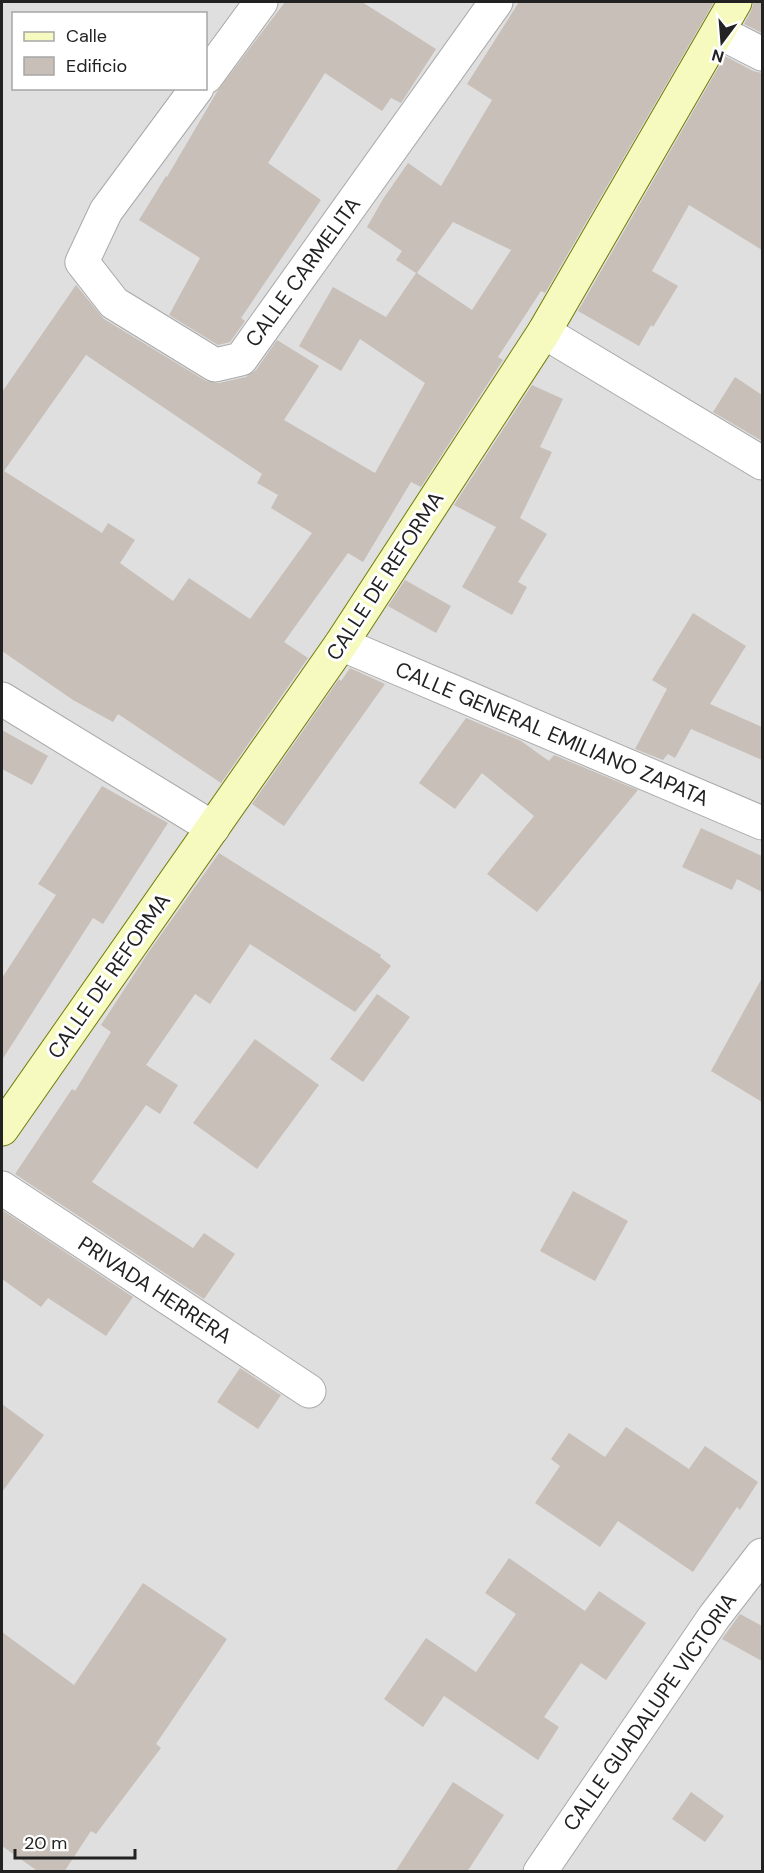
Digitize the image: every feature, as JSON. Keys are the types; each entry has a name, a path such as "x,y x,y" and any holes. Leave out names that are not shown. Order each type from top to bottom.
{"main road":[{"name":"CALLE DE REFORMA","path":"2,1129 341,644 544,332 735,2"}],"street":[{"path":"207,76 261,2"},
{"name":"CALLE CARMELITA","path":"196,90 106,211 82,262 114,303 215,365 241,359 496,2"},
{"path":"719,32 762,54"},
{"path":"544,332 762,463"},
{"name":"CALLE GENERAL EMILIANO ZAPATA","path":"341,644 762,823"},
{"path":"2,699 213,828"},
{"name":"PRIVADA HERRERA","path":"2,1188 309,1391"},
{"name":"CALLE GUADALUPE VICTORIA","path":"540,1872 714,1617 762,1555"}],"shaded area":[{"path":"2,2 762,2 762,1871 2,1871"}],"building":[{"path":"285,2 362,2 436,49 401,103 391,98 382,111 325,73 268,163 321,200 241,318 245,321 230,342 218,345 169,315 200,258 139,220 218,90"},
{"path":"519,2 714,2 545,293 541,291 498,357 503,360 421,487 411,482 363,562 348,553 284,642 308,658 221,783 118,714 113,722 73,700 2,651 2,392 76,285 104,319 206,381 219,383 246,377 256,370 277,340 319,366 284,420 375,473 425,383 360,339 341,371 299,346 333,287 386,317 416,273 396,260 402,251 367,227 408,163 441,186 492,100 467,84","holes":["453,222 511,250 472,310 417,273","86,355 262,474 257,483 278,495 271,508 312,533 250,619 189,578 173,601 120,563 135,540 108,523 102,533 4,471"]},
{"path":"754,2 762,2 762,33 744,24"},
{"path":"725,56 753,71 762,73 762,250 689,205 652,271 678,286 639,346 578,311"},
{"path":"735,377 762,395 762,441 713,412"},
{"path":"532,385 563,399 540,447 552,452 520,518 547,534 518,582 527,587 512,615 462,587 496,527 454,505"},
{"path":"405,580 451,606 436,633 388,606"},
{"path":"693,613 746,646 710,704 762,727 762,760 691,729 675,758 668,754 663,760 635,749 667,689 652,680"},
{"path":"350,668 385,684 284,826 252,804 339,679 341,681"},
{"path":"466,718 521,741 549,761 554,755 638,790 537,912 487,874 534,816 482,773 455,809 419,783"},
{"path":"2,730 48,756 32,785 2,769"},
{"path":"102,786 168,823 103,924 93,918 2,1060 2,978 56,895 38,884"},
{"path":"701,828 762,856 762,892 737,879 732,890 682,867"},
{"path":"219,853 381,955 380,957 391,966 355,1012 250,944 210,1004 195,994 146,1065 178,1085 160,1114 146,1105 92,1182 193,1248 204,1233 235,1254 204,1299 15,1174 72,1089 75,1091 111,1032 101,1025 148,953"},
{"path":"762,978 762,1102 711,1071"},
{"path":"377,994 410,1017 363,1082 330,1059"},
{"path":"255,1039 319,1085 257,1169 193,1123"},
{"path":"573,1191 628,1221 595,1281 540,1251"},
{"path":"2,1210 133,1297 106,1336 48,1298 41,1307 2,1279"},
{"path":"240,1368 281,1395 258,1429 217,1402"},
{"path":"2,1404 44,1435 2,1492"},
{"path":"626,1427 689,1469 705,1446 758,1482 740,1510 737,1507 693,1572 618,1521 600,1547 535,1503 560,1466 551,1459 569,1433 605,1457"},
{"path":"509,1558 585,1611 599,1591 646,1623 606,1680 581,1663 544,1717 559,1727 538,1760 444,1696 423,1727 384,1699 426,1638 476,1672 516,1614 485,1593"},
{"path":"143,1583 227,1639 156,1744 161,1748 96,1834 91,1831 64,1872 39,1872 2,1846 2,1632 74,1685"},
{"path":"740,1614 762,1626 762,1661 722,1639"},
{"path":"453,1782 504,1815 467,1872 395,1872"},
{"path":"691,1792 724,1816 705,1842 672,1819"}]}
